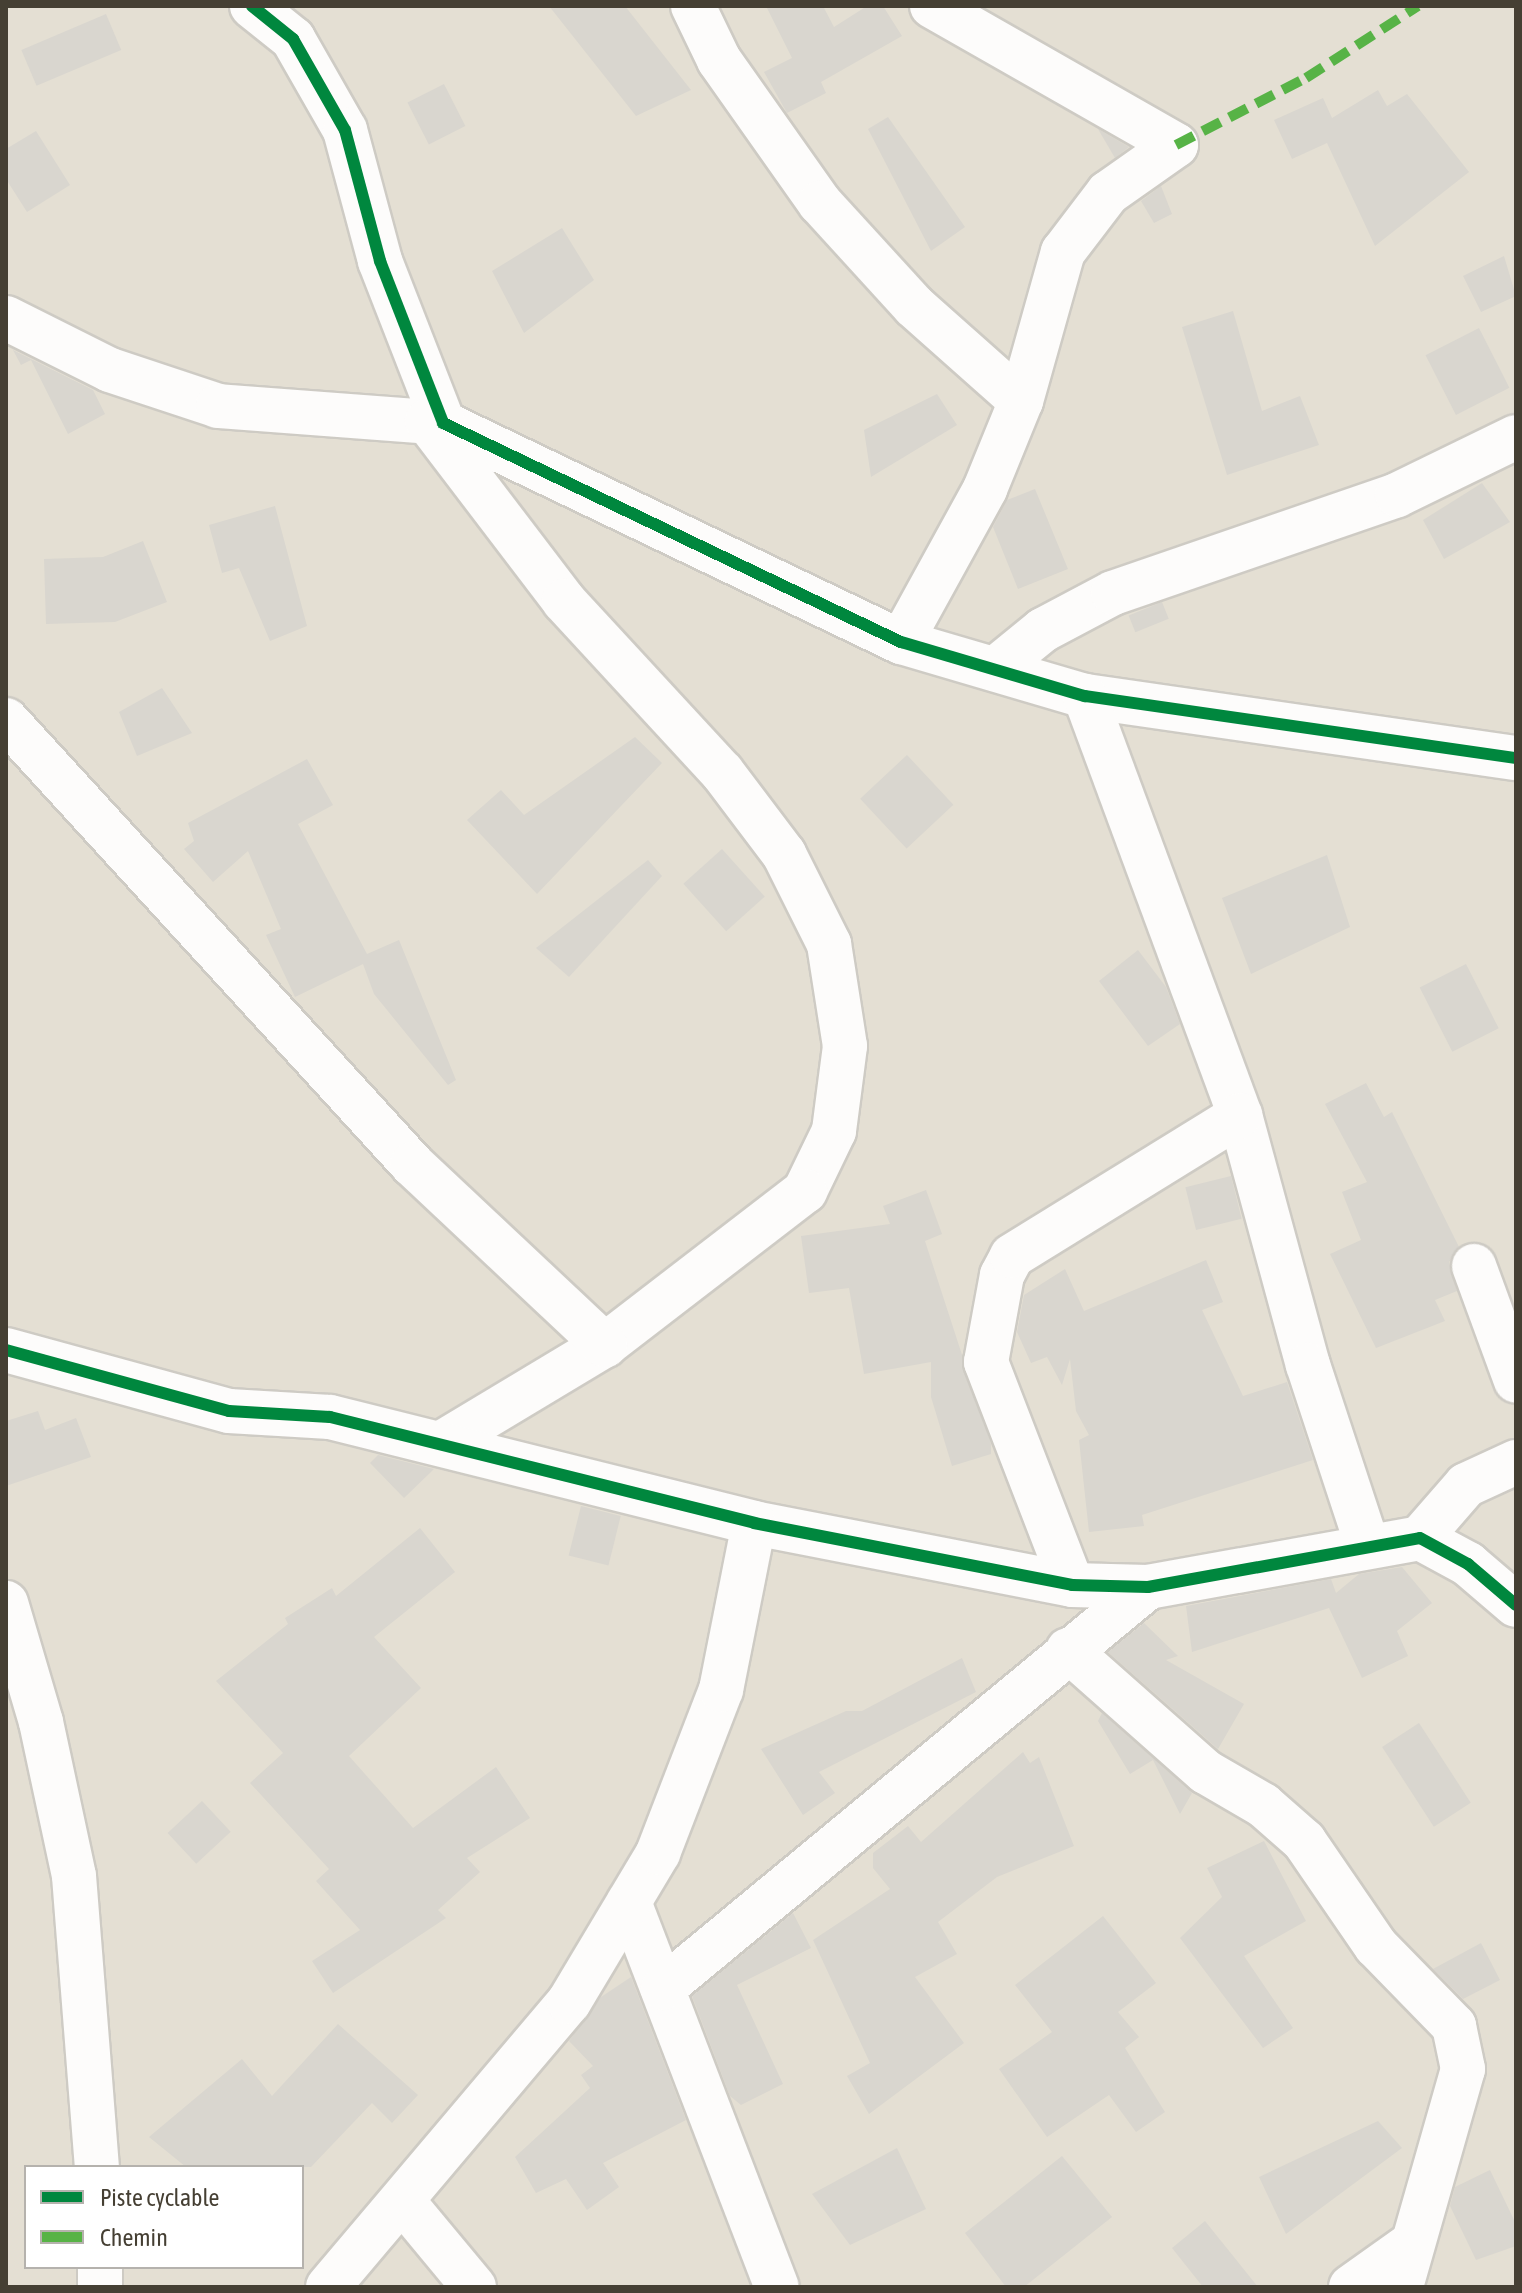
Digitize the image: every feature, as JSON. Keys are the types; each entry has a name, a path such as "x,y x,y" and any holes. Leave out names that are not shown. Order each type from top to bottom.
{"street":[{"path":"252,6 293,39 345,130 380,261 435,422 564,601 722,772 784,854 829,944 845,1046 834,1131 805,1191 605,1345 442,1443"},
{"path":"693,6 719,60 820,203 914,306 1021,401"},
{"path":"901,642 985,489 1021,401 1063,252 1108,193 1176,145 932,6"},
{"path":"6,318 110,370 218,406 435,422 901,642 1085,696 1516,758"},
{"path":"995,669 1043,630 1113,593 1397,495 1516,437"},
{"path":"1085,696 1240,1115 1308,1365 1367,1544"},
{"path":"6,720 412,1164 605,1345"},
{"path":"1072,1585 986,1362 1002,1275 1012,1256 1240,1115"},
{"path":"1474,1266 1516,1381"},
{"path":"6,1350 229,1411 330,1417 754,1523 1072,1585 1148,1587 1261,1572 1367,1544 1420,1538 1468,1564 1516,1605"},
{"path":"1420,1538 1466,1485 1516,1462"},
{"path":"328,2287 405,2204 569,2002 658,1853 721,1690 754,1523"},
{"path":"663,1988 1068,1650 1148,1587"},
{"path":"6,1603 38,1707 74,1876 97,2165"},
{"path":"1068,1650 1206,1772 1263,1805 1304,1841 1376,1946 1454,2026 1463,2069 1410,2245 1401,2287"},
{"path":"629,1902 777,2287"},
{"path":"405,2204 474,2287"},
{"path":"1351,2287 1410,2245"}],"shaded area":[{"path":"6,6 1516,6 1516,2287 6,2287"}],"building":[{"path":"549,6 625,6 691,90 636,116"},
{"path":"766,6 823,6 834,27 867,6 883,6 902,36 821,82 826,93 787,113 764,72 792,58"},
{"path":"106,14 121,50 37,86 21,50"},
{"path":"444,84 465,126 429,144 407,103"},
{"path":"1378,90 1387,106 1407,94 1469,172 1375,246 1327,143 1292,159 1274,120 1323,98 1332,118"},
{"path":"888,117 965,227 931,251 868,129"},
{"path":"1098,129 1129,147 1115,158"},
{"path":"36,131 70,185 27,212 6,179 6,149"},
{"path":"1161,186 1172,214 1154,223 1141,201"},
{"path":"562,228 594,280 524,333 492,271"},
{"path":"1504,256 1516,296 1481,312 1463,276"},
{"path":"1233,311 1262,411 1300,396 1319,445 1227,475 1182,327"},
{"path":"1479,328 1509,388 1456,415 1426,355"},
{"path":"13,350 93,390 105,414 68,434 31,360 21,365"},
{"path":"937,394 957,425 871,477 864,430"},
{"path":"1482,483 1510,522 1444,559 1423,520"},
{"path":"1035,489 1068,569 1018,589 993,527 1007,500"},
{"path":"275,506 307,626 270,641 239,568 222,573 209,525"},
{"path":"143,541 167,602 115,622 46,624 44,559 103,557"},
{"path":"1162,602 1169,619 1135,632 1129,615"},
{"path":"162,688 192,733 137,756 119,712"},
{"path":"635,737 662,763 537,894 467,820 501,790 524,815"},
{"path":"907,755 953,805 907,848 860,799"},
{"path":"307,759 333,805 298,824 367,954 399,940 456,1080 448,1085 374,994 363,964 295,997 266,935 281,929 248,851 213,882 184,849 194,841 188,823"},
{"path":"722,849 765,897 726,931 683,884"},
{"path":"1327,855 1350,927 1251,974 1222,898"},
{"path":"648,860 662,876 569,977 536,948"},
{"path":"1138,950 1166,987 1180,1024 1148,1046 1099,981"},
{"path":"1466,964 1499,1028 1452,1052 1420,988"},
{"path":"1366,1083 1384,1117 1392,1112 1459,1247 1449,1262 1457,1291 1435,1300 1445,1321 1376,1348 1330,1254 1361,1240 1342,1192 1367,1182 1325,1104"},
{"path":"1231,1176 1242,1219 1196,1230 1185,1187"},
{"path":"926,1190 942,1234 925,1241 991,1444 991,1454 952,1466 931,1397 931,1362 864,1374 849,1288 809,1293 801,1236 890,1224 883,1206"},
{"path":"1206,1260 1223,1302 1202,1310 1243,1396 1287,1382 1313,1460 1142,1515 1144,1526 1089,1532 1079,1440 1089,1435 1076,1411 1070,1359 1062,1385 1047,1357 1031,1363 1017,1332 1024,1295 1065,1269 1084,1311"},
{"path":"38,1411 45,1430 76,1418 91,1457 6,1486 6,1421"},
{"path":"378,1455 434,1469 404,1498 370,1463"},
{"path":"581,1506 621,1516 608,1565 569,1555"},
{"path":"420,1528 455,1572 374,1637 421,1688 349,1756 413,1828 496,1767 530,1818 467,1858 480,1872 438,1910 446,1918 333,1993 312,1961 360,1930 316,1881 329,1869 250,1783 283,1753 216,1681 288,1624 285,1618 332,1588 336,1596"},
{"path":"1402,1567 1432,1603 1397,1631 1408,1656 1362,1678 1329,1608 1192,1652 1186,1606 1331,1579 1336,1593 1359,1574"},
{"path":"1144,1623 1178,1656 1166,1660 1244,1704 1218,1749 1108,1652"},
{"path":"962,1658 976,1692 819,1772 835,1793 803,1815 761,1749 846,1711 862,1711"},
{"path":"1102,1713 1192,1793 1180,1814 1153,1760 1130,1774 1098,1721"},
{"path":"1419,1723 1471,1803 1434,1827 1382,1747"},
{"path":"1023,1752 1030,1763 1039,1757 1074,1846 997,1877 938,1922 957,1954 915,1977 964,2043 869,2114 847,2076 870,2063 813,1940 890,1889 873,1868 873,1853 908,1826 921,1842"},
{"path":"202,1801 231,1832 196,1864 168,1833"},
{"path":"1264,1841 1306,1921 1244,1956 1293,2028 1263,2048 1180,1938 1222,1897 1207,1868"},
{"path":"793,1913 811,1948 737,1985 783,2084 741,2105 730,2096 692,1996"},
{"path":"1103,1916 1156,1983 1118,2012 1139,2037 1125,2048 1165,2112 1136,2132 1109,2095 1047,2137 999,2069 1052,2032 1015,1985"},
{"path":"1481,1943 1500,1980 1463,1999 1433,1969"},
{"path":"631,1977 686,2120 603,2163 619,2187 587,2210 566,2179 536,2193 515,2157 590,2088 581,2075 593,2066 569,2041 601,1997"},
{"path":"338,2024 418,2095 392,2123 372,2103 311,2167 184,2165 149,2137 242,2059 272,2096"},
{"path":"1378,2121 1402,2148 1286,2234 1259,2177"},
{"path":"897,2148 926,2209 850,2245 812,2194"},
{"path":"1062,2156 1112,2217 1024,2287 1006,2287 965,2233"},
{"path":"1490,2170 1516,2224 1516,2246 1476,2260 1450,2206 1455,2187"},
{"path":"1205,2221 1258,2287 1203,2287 1172,2248"}],"marked path":[{"path":"1176,145 1306,78 1418,6"}],"cycle path":[{"path":"252,6 293,39 345,130 380,261 443,423 901,642 1085,696 1516,758"},
{"path":"6,1350 229,1411 330,1417 754,1523 1072,1585 1148,1587 1420,1538 1468,1564 1516,1605"}]}
